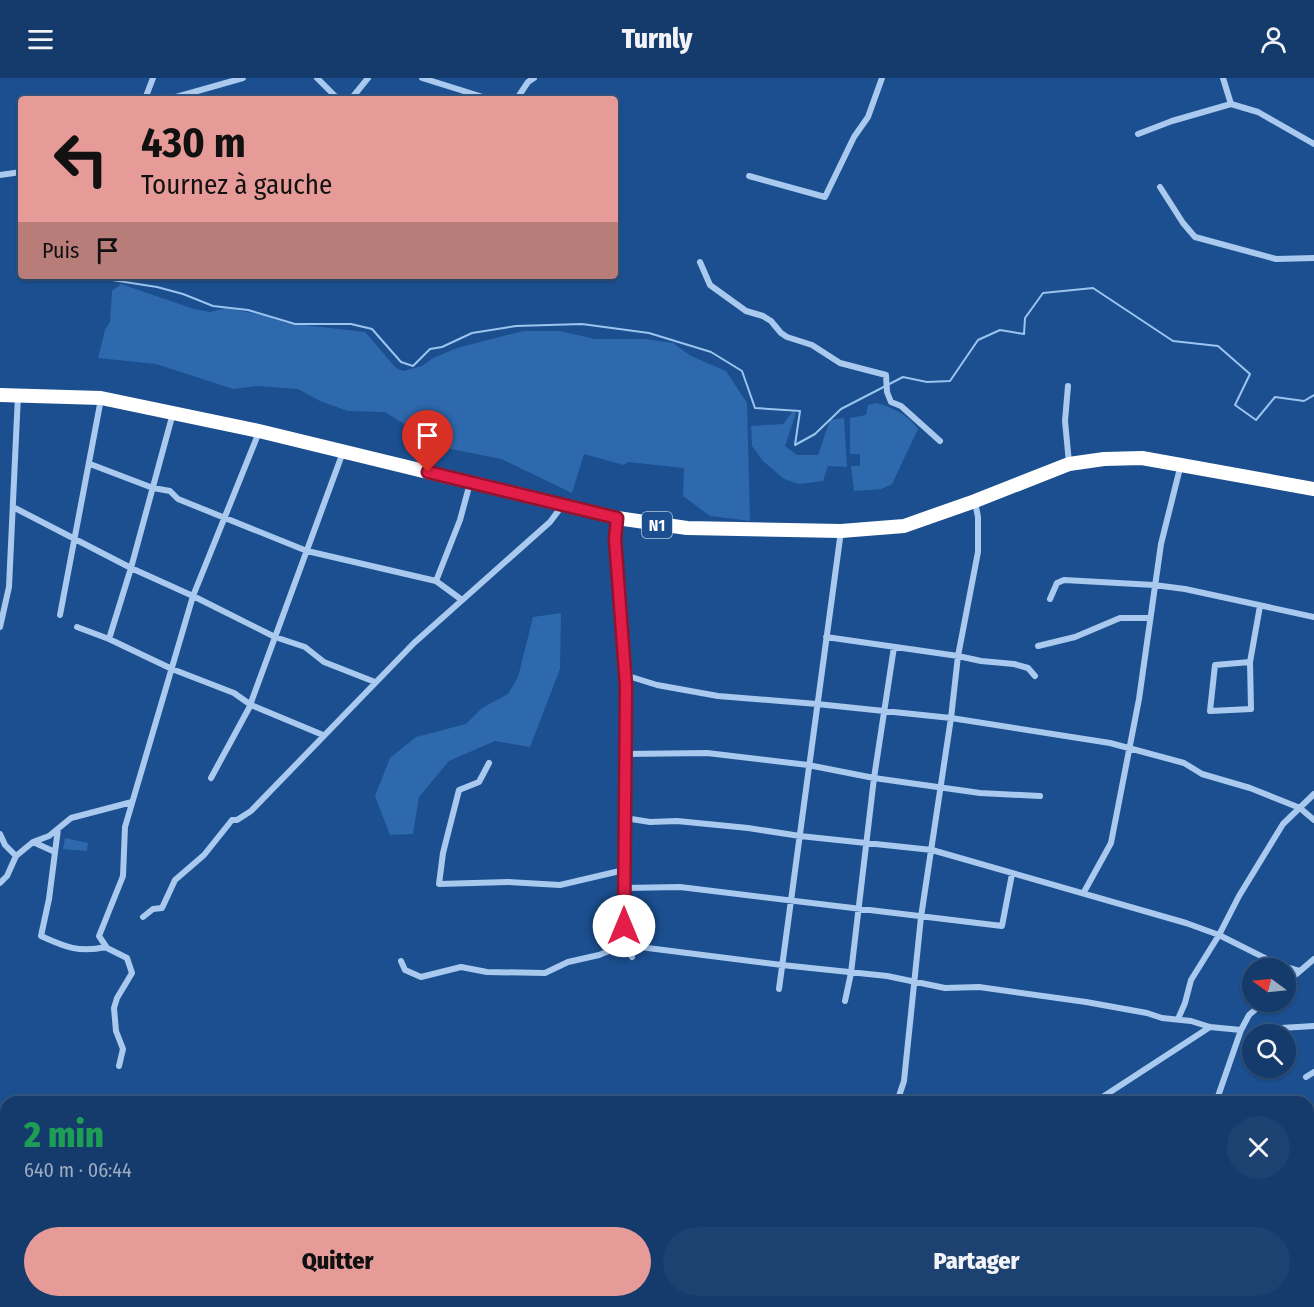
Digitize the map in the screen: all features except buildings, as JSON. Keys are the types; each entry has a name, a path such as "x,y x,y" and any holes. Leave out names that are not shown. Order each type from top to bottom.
{"highway":[{"name":"N1","path":"0,395 101,398 259,431 617,518 687,528 841,531 904,526 1069,465 1104,459 1142,458 1314,489"}],"street":[{"path":"146,96 153,78"},
{"path":"180,96 243,78"},
{"path":"317,78 335,96"},
{"path":"353,96 368,78"},
{"path":"422,78 480,96"},
{"path":"519,96 528,82 534,78"},
{"path":"749,176 825,197 854,137 868,117 881,78 877,78"},
{"path":"1223,78 1231,104"},
{"path":"1138,134 1172,121 1231,104 1258,112 1314,144"},
{"path":"0,175 18,172"},
{"path":"1160,187 1183,223 1195,237 1276,260 1314,258"},
{"path":"700,262 710,285 746,311 771,321 781,333 821,349 835,361 882,373 887,377 887,392 891,402 901,406 940,441"},
{"path":"1068,386 1065,421 1069,465"},
{"path":"0,627 9,587 18,394"},
{"path":"60,615 101,398"},
{"path":"109,639 131,568 173,413"},
{"path":"90,950 99,936 123,876 125,827 193,596 259,431"},
{"path":"211,778 250,705 344,452"},
{"path":"90,464 153,488 170,491 178,499 306,551 436,581 462,600"},
{"path":"1084,892 1111,843 1139,699 1161,544 1182,464"},
{"path":"436,581 459,520 470,482"},
{"path":"899,1096 904,1081 921,916 951,718 958,656 978,552 978,517 975,501"},
{"path":"143,917 153,909 162,908 175,880 204,855 232,820 237,820 250,811 414,643 550,522 562,505"},
{"path":"13,507 131,568 275,637 305,647 324,662 375,682"},
{"path":"617,518 615,539 625,675 624,945 632,957"},
{"path":"778,989 841,531"},
{"path":"1050,599 1057,582 1064,580 1154,585 1185,589 1314,617"},
{"path":"1250,662 1215,665 1210,711 1251,709 1250,662 1260,606"},
{"path":"1038,646 1075,637 1119,618 1150,618"},
{"path":"76,627 234,693 250,705 323,735"},
{"path":"826,637 958,656 981,662 1023,666 1029,668 1035,676"},
{"path":"845,1001 851,973 874,778 894,647"},
{"path":"625,675 657,685 718,696 951,718 1080,737 1130,748 1184,764 1202,774 1250,788 1300,808 1314,820"},
{"path":"625,754 707,753 808,765 874,778 980,793 1040,796"},
{"path":"489,763 479,782 459,790 443,853 439,884 508,882 560,885 624,870"},
{"path":"1178,1019 1191,980 1219,935 1239,896 1283,824 1314,794"},
{"path":"0,883 7,876 16,856 33,842 49,836 71,818 132,802"},
{"path":"624,818 650,822 677,821 748,828 932,850 1012,874 1084,892 1219,935 1277,964 1300,970"},
{"path":"58,829 49,899 41,936 65,948 90,950 106,946"},
{"path":"0,834 5,845 16,856"},
{"path":"33,842 55,852"},
{"path":"624,888 680,887 1002,926 1012,874"},
{"path":"99,936 106,946 127,958 132,973 117,998 114,1008 116,1031 123,1049 118,1066"},
{"path":"401,961 405,970 421,977 461,968 487,972 545,973 568,962 599,955 624,945 851,973 945,988 979,987 1147,1012 1162,1018 1241,1030"},
{"path":"1296,974 1314,959"},
{"path":"1218,1096 1241,1030 1253,1012"},
{"path":"1296,1027 1314,1026"},
{"path":"1107,1096 1210,1027"},
{"path":"1306,1077 1314,1072"}],"shaded area":[{"path":"121,284 194,309 210,312 226,308 263,315 286,323 365,332 396,368 403,371 422,366 433,358 457,348 523,331 560,331 595,339 645,339 673,343 691,356 726,371 747,403 750,521 710,516 683,496 684,468 628,462 624,465 584,454 572,493 501,459 451,449 385,412 348,411 320,401 298,389 257,386 233,389 156,364 98,358 105,330 110,322 112,291"},
{"path":"877,403 900,413 918,429 892,484 881,489 854,491 851,466 860,466 860,454 850,454 850,418 866,415 868,405"},
{"path":"793,411 796,413 785,446 797,455 818,455 830,420 844,418 847,467 828,466 823,481 799,484 784,479 763,461 752,446 751,426 783,424"},
{"path":"561,613 560,669 530,747 495,741 449,761 419,797 413,834 390,835 375,796 390,758 416,737 466,724 482,708 508,694 518,677 533,617"},
{"path":"65,838 88,843 87,851 63,849"}],"waterway":[{"path":"105,279 157,287 213,306 248,310 295,324 351,324 372,329 401,362 413,366 430,349 442,347 472,333 516,326 582,324 649,333 711,352 742,371 755,408 800,411 795,445 815,434 841,409 903,377 927,382 950,381 978,340 1000,330 1024,334 1025,318 1043,293 1093,288 1173,341 1218,346 1250,374 1235,405 1256,420 1275,397 1304,401 1314,395"}],"route":[{"path":"428,472 617,518 615,539 626,686 624,926"}]}
